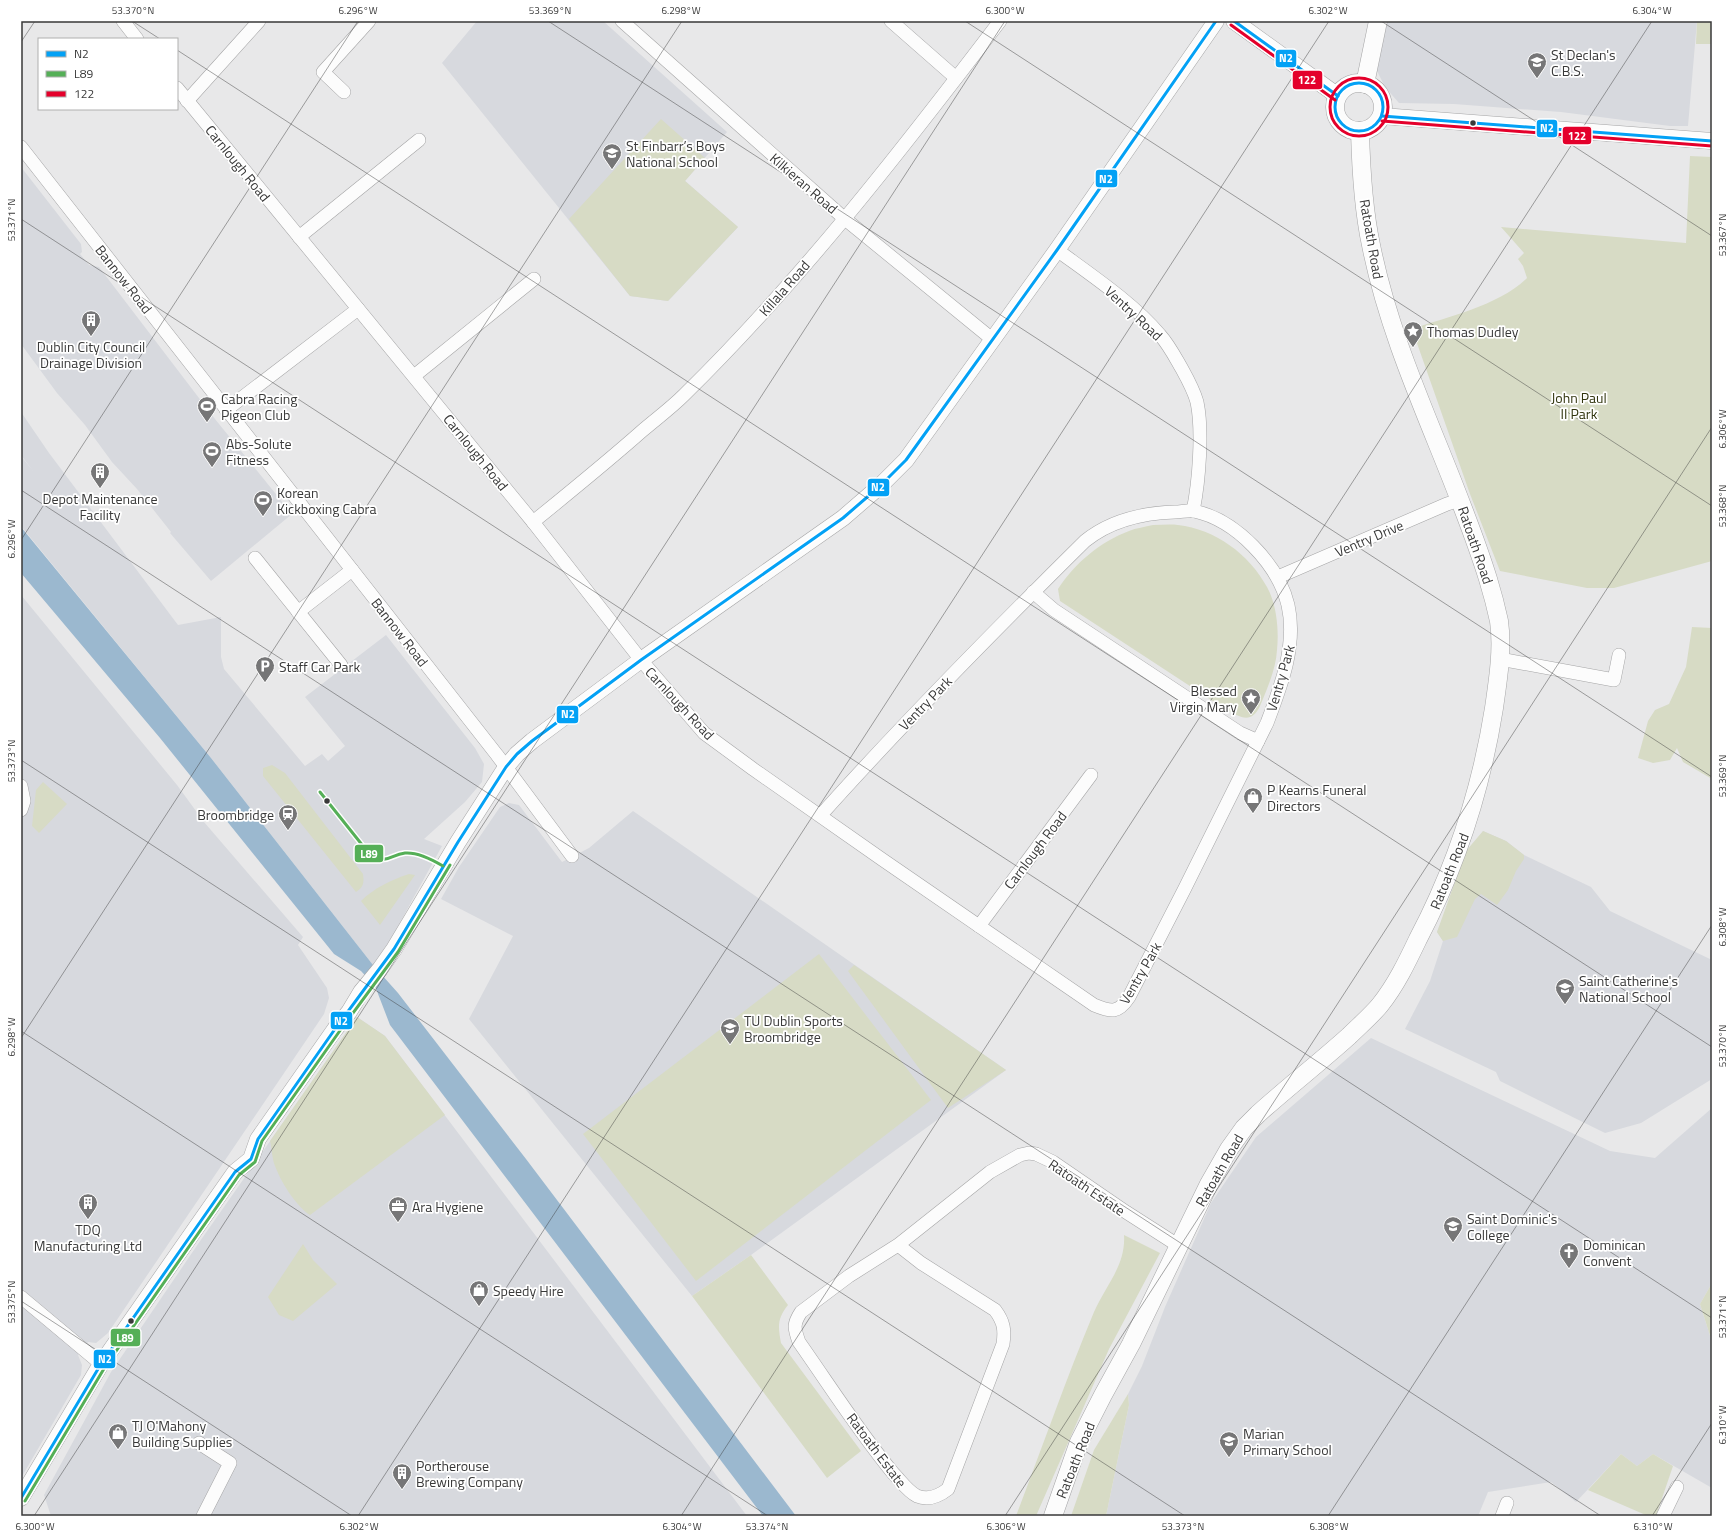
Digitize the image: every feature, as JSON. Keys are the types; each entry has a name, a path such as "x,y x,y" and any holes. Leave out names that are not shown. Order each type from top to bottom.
{"main road":[{"path":"1365,84 1378,21"},
{"path":"1365,84 1374,88 1379,93 1384,107 1382,116 1373,128 1360,132 1349,129 1339,121 1335,107 1338,96 1342,90 1350,85 1365,84"},
{"name":"Ratoath Road","path":"1053,1516 1079,1442 1102,1394 1121,1362 1209,1184 1229,1149 1244,1128 1264,1108 1330,1053 1368,1018 1390,990 1403,968 1444,885 1460,846 1473,806 1490,730 1500,659 1499,622 1488,580 1460,500 1400,347 1381,287 1371,246 1365,209 1360,132"}],"street":[{"path":"122,21 136,38"},
{"path":"187,101 259,21"},
{"path":"344,92 323,72 369,21"},
{"name":"Kilkieran Road","path":"622,21 845,219 992,339"},
{"path":"891,21 956,78"},
{"name":"Killala Road","path":"533,522 607,462 682,397 733,346 845,219 1000,21"},
{"path":"21,1498 101,1364 235,1172 251,1159 258,1139 335,1029 349,1012 361,992 396,946 446,862 506,767 532,741 641,660 843,518 880,486 906,460 1057,250 1216,21"},
{"path":"1234,21 1338,96"},
{"name":"Carnlough Road","path":"178,89 533,522 641,660 704,733 820,816 1094,1005 1108,1011 1117,1010"},
{"path":"1382,116 1712,141"},
{"path":"299,237 419,140"},
{"name":"Bannow Road","path":"21,147 506,767 572,856"},
{"name":"Ventry Road","path":"1057,250 1094,277 1156,330 1170,349 1187,377 1197,401 1199,429 1197,488 1193,511"},
{"path":"414,376 534,279"},
{"path":"226,410 358,309"},
{"name":"Ventry Drive","path":"1278,577 1447,504 1460,500"},
{"name":"Ventry Park","path":"820,816 877,752 1033,592 1097,531 1118,522 1153,513 1193,511 1214,519 1241,534 1265,558 1278,577 1288,606 1292,640 1278,695 1258,741 1185,888 1129,997 1125,1004 1117,1010"},
{"path":"255,558 340,665"},
{"path":"298,612 352,570"},
{"path":"1033,592 1054,610 1240,733 1258,741"},
{"path":"1500,659 1614,680 1619,655"},
{"name":"Carnlough Road","path":"979,926 1091,775"},
{"path":"21,786 24,801 21,810"},
{"name":"Ratoath Estate","path":"898,1245 921,1263 995,1310 1002,1320 1005,1331 1003,1344 948,1489 940,1495 928,1498 918,1497 909,1492 881,1458 799,1342 794,1327 801,1312 849,1276 898,1245 990,1172 1020,1155 1029,1153 1036,1154 1053,1162 1179,1246"},
{"path":"21,1297 101,1364"},
{"path":"199,1443 230,1463 203,1516"},
{"path":"1663,1516 1677,1487"},
{"path":"1502,1516 1507,1503"}],"shaded area":[{"name":"St Finbarr’s Boys National School","path":"477,21 603,21 727,132 685,181 738,227 668,301 630,296 442,63"},
{"name":"St Declan's C.B.S.","path":"1387,21 1697,21 1688,126 1670,126 1561,112 1454,104 1399,103 1385,87 1377,71"},
{"path":"21,167 81,244 82,252 80,254 89,265 99,267 215,419 292,514 211,581 170,533 171,532 137,489 112,462 85,425 57,393 21,344"},
{"path":"21,412 49,453 178,625 221,617 221,657 224,669 305,766 322,754 328,761 345,746 305,697 386,635 475,748 484,764 482,782 465,802 424,839 442,846 392,937 373,965 211,758 21,526 21,456 33,471 21,455"},
{"path":"21,595 177,785 204,822 303,937 298,945 327,988 329,998 324,1014 108,1333 96,1343 88,1342 78,1355 82,1365 81,1375 21,1478"},
{"name":"TU Dublin Sports Broombridge","path":"509,803 519,805 562,862 589,848 633,811 1006,1070 692,1296 469,1019 513,936 441,899 459,867 500,807"},
{"name":"Saint Catherine's National School","path":"1483,831 1506,841 1524,855 1591,887 1610,911 1712,960 1712,1079 1641,1123 1605,1133 1500,1081 1496,1072 1405,1029 1430,981 1443,941 1437,932"},
{"path":"357,1017 385,1036 747,1516 51,1516 44,1495 111,1372 198,1244"},
{"name":"Saint Dominic's College","path":"1371,1038 1610,1151 1655,1158 1712,1108 1712,1283 1700,1304 1712,1342 1712,1488 1653,1454 1637,1466 1621,1454 1576,1502 1551,1482 1488,1492 1478,1516 1106,1516 1129,1405 1128,1394 1142,1366 1165,1307 1211,1203 1256,1137"}],"green space":[{"path":"1697,21 1712,21 1712,44 1696,44"},
{"path":"661,119 705,158 685,181 738,227 668,301 630,296 569,219"},
{"name":"John Paul II Park","path":"1690,156 1712,157 1712,561 1614,588 1587,588 1500,571 1470,494 1412,329 1457,315 1488,303 1515,288 1527,278 1523,266 1518,259 1524,253 1501,227 1686,243"},
{"path":"1153,525 1192,527 1218,538 1230,545 1251,564 1267,587 1275,610 1278,643 1273,672 1260,706 1253,716 1245,718 1240,717 1225,709 1060,601 1058,589 1072,571 1089,554 1098,547 1118,536 1135,529"},
{"path":"1692,627 1712,628 1712,779 1683,762 1677,748 1670,760 1653,763 1638,758 1648,721 1655,710 1669,704 1686,667"},
{"path":"272,765 285,773 363,874 363,884 356,892 263,776 263,768"},
{"path":"43,782 67,804 39,833 32,826 36,790"},
{"path":"1483,831 1506,841 1524,855 1524,859 1516,871 1508,890 1497,905 1481,894 1475,899 1457,937 1443,941 1437,932 1466,851"},
{"path":"409,874 415,875 380,925 361,901 371,892 383,885"},
{"path":"819,954 931,1100 696,1281 583,1134"},
{"path":"854,965 1006,1070 948,1108 848,971"},
{"path":"357,1017 385,1036 445,1115 310,1215 294,1200 281,1179 274,1163 270,1141"},
{"path":"1124,1235 1160,1253 1109,1349 1036,1516 1016,1516 1094,1312 1119,1265 1124,1246"},
{"path":"303,1244 313,1260 337,1284 293,1321 279,1315 268,1297"},
{"path":"751,1255 788,1305 782,1314 779,1323 781,1343 861,1451 827,1478 692,1296"},
{"path":"1712,1283 1712,1342 1700,1304"},
{"path":"1128,1394 1129,1405 1106,1516 1071,1516 1094,1450"},
{"path":"1621,1454 1637,1466 1653,1454 1673,1466 1656,1516 1648,1516 1588,1490"}],"water":[{"path":"21,527 211,758 373,965 398,993 526,1159 796,1516 763,1516 390,1025 375,986 361,971 334,954 160,738 21,573"}],"transit line":[{"name":"N2","path":"21,1498 101,1364 235,1172 251,1159 258,1139 335,1029 394,949 458,842 506,767 517,754 532,741 641,660 843,518 880,486 906,460 1057,250 1216,21"},
{"name":"N2","path":"1234,21 1338,96"},
{"name":"122","path":"1231,25 1335,100"},
{"name":"122","path":"1353,78 1365,78 1380,86 1388,101 1388,107 1388,113 1380,128 1365,136 1353,136 1338,128 1330,113 1330,101 1338,86 1353,78"},
{"name":"N2","path":"1354,83 1364,83 1376,90 1383,102 1383,107 1383,112 1376,124 1364,131 1354,131 1346,127 1339,120 1335,112 1335,102 1339,94 1346,87 1354,83"},
{"name":"N2","path":"1382,116 1712,141"},
{"name":"122","path":"1382,121 1712,146"},
{"name":"L89","path":"320,792 371,856 385,859 400,854 410,853 425,857 443,866"},
{"name":"L89","path":"25,1501 105,1367 239,1175 255,1162 262,1141 398,952 450,865"}],"place":[{"name":"St Declan's C.B.S.","path":"1537,79"},
{"name":"St Finbarr’s Boys National School","path":"612,170"},
{"name":"Dublin City Council Drainage Division","path":"91,337"},
{"name":"Thomas Dudley","path":"1413,348"},
{"name":"Cabra Racing Pigeon Club","path":"207,423"},
{"name":"Abs-Solute Fitness","path":"212,468"},
{"name":"Depot Maintenance Facility","path":"100,489"},
{"name":"Korean Kickboxing Cabra","path":"263,517"},
{"name":"Staff Car Park","path":"265,683"},
{"name":"Blessed Virgin Mary","path":"1251,715"},
{"name":"P Kearns Funeral Directors","path":"1253,814"},
{"name":"Broombridge","path":"288,831"},
{"name":"Saint Catherine's National School","path":"1565,1005"},
{"name":"TU Dublin Sports Broombridge","path":"730,1045"},
{"name":"TDQ Manufacturing Ltd","path":"88,1220"},
{"name":"Ara Hygiene","path":"398,1223"},
{"name":"Saint Dominic's College","path":"1453,1243"},
{"name":"Dominican Convent","path":"1569,1269"},
{"name":"Speedy Hire","path":"479,1307"},
{"name":"TJ O'Mahony Building Supplies","path":"118,1450"},
{"name":"Marian Primary School","path":"1229,1458"},
{"name":"Portherouse Brewing Company","path":"402,1490"}]}
